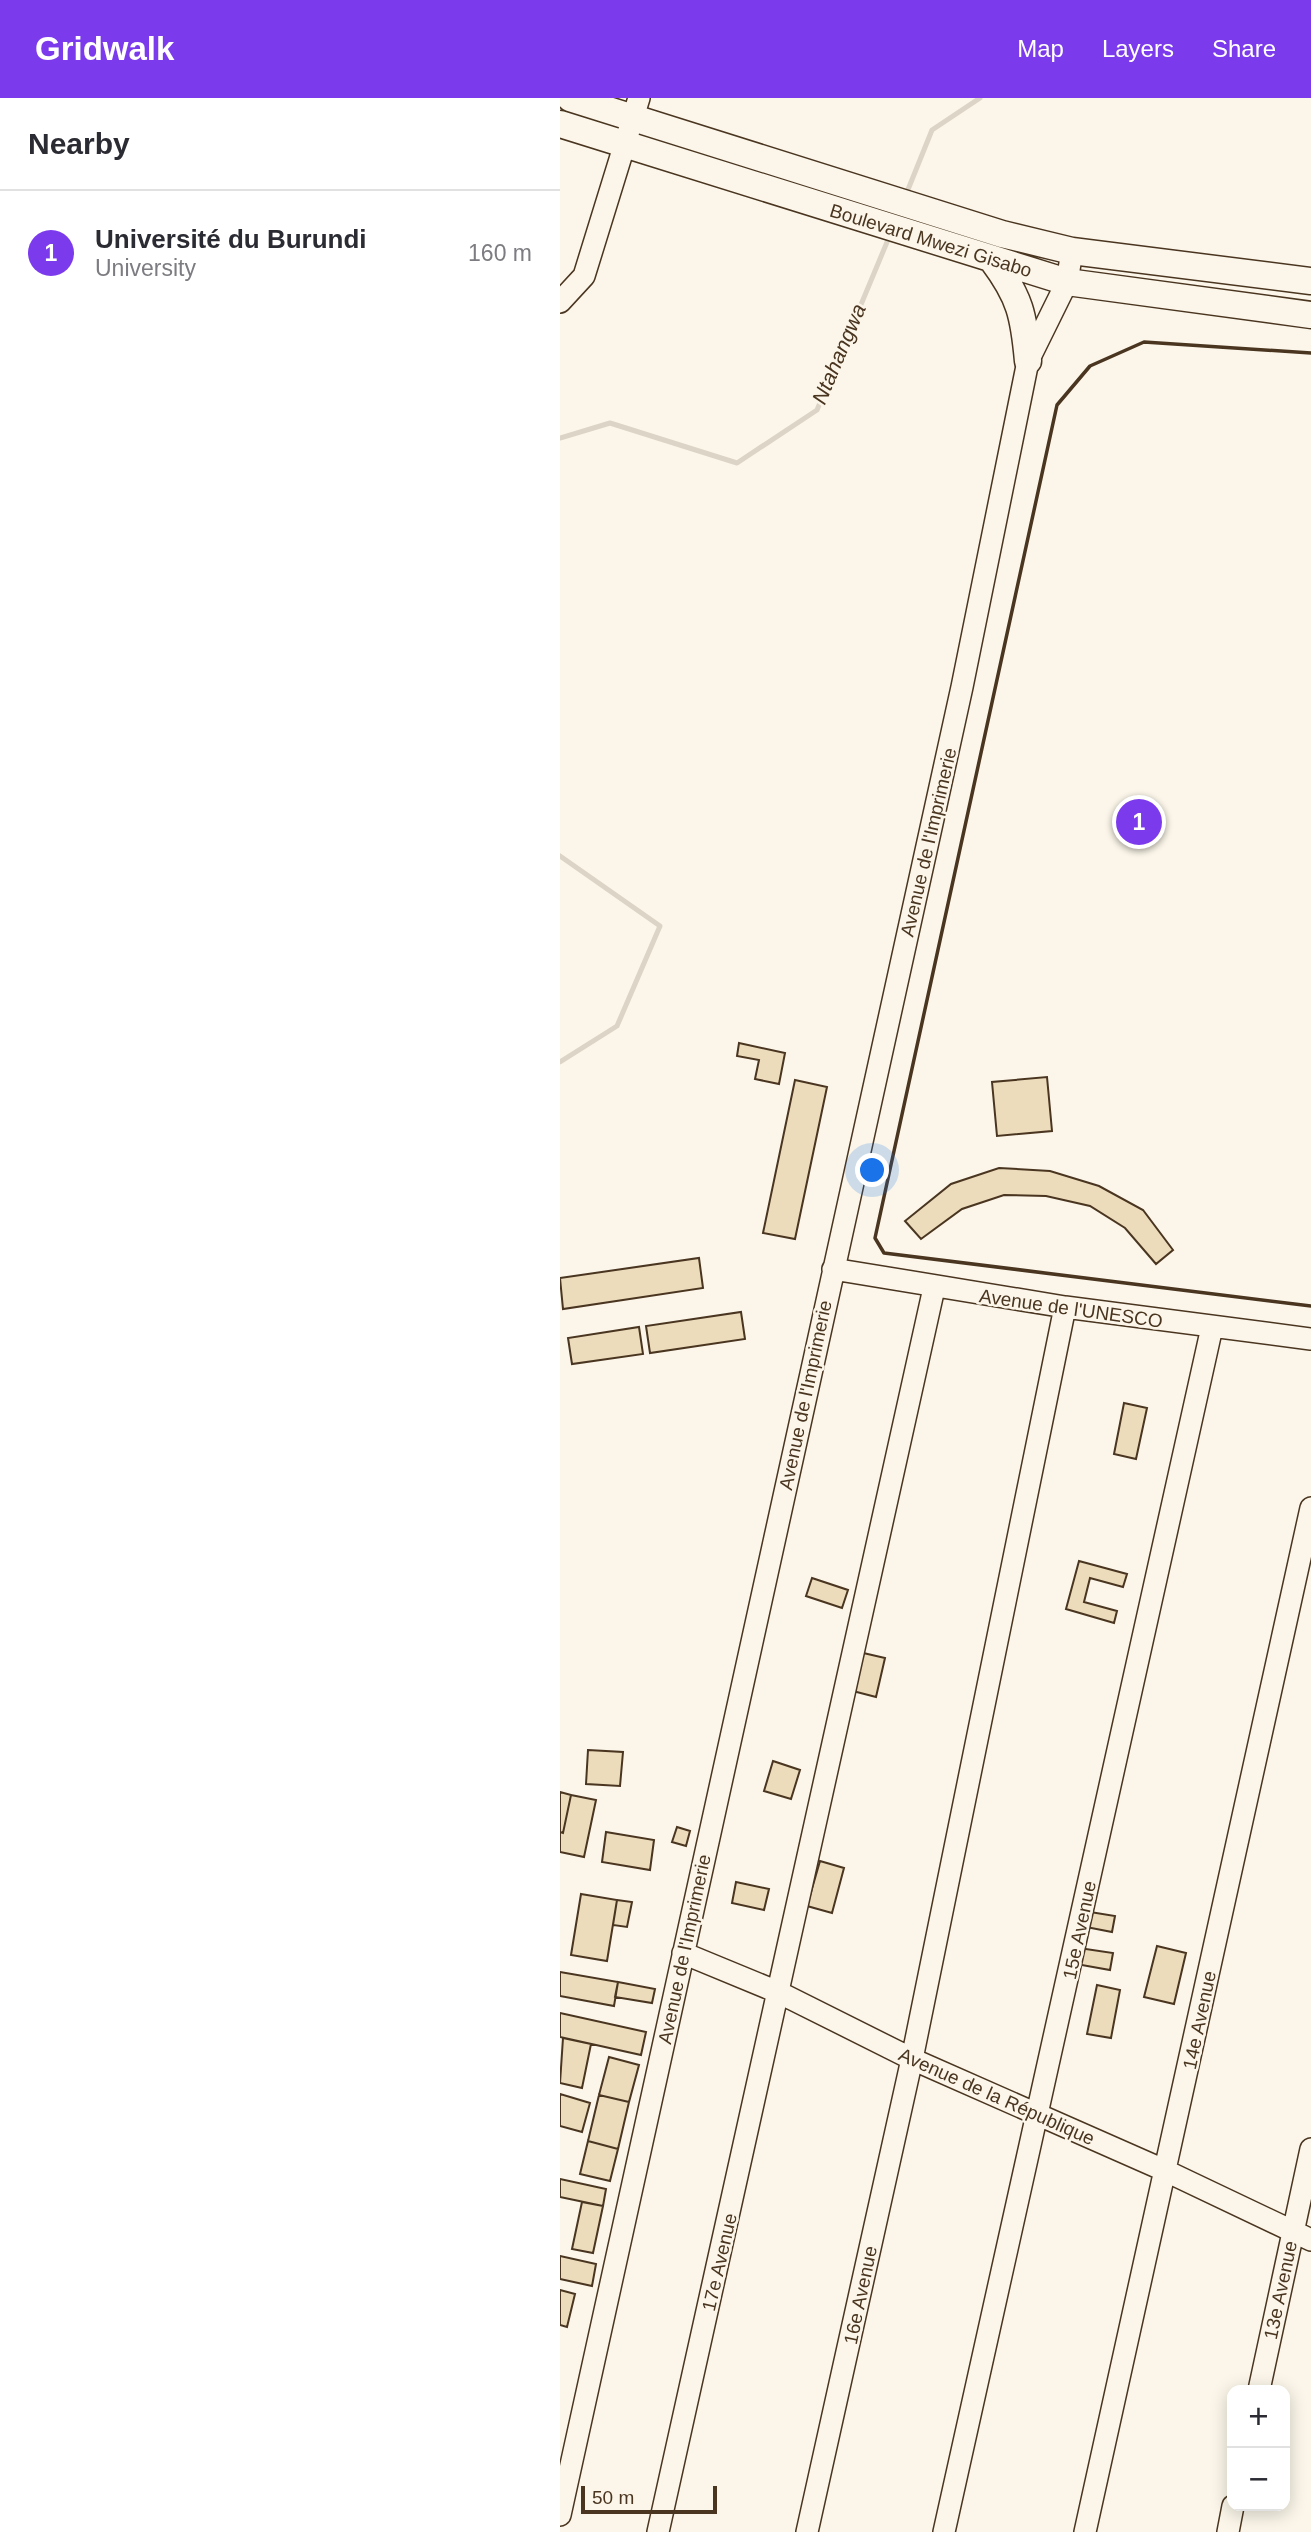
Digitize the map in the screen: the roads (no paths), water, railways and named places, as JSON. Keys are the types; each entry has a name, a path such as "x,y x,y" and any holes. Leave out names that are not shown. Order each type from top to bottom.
{"main road":[{"name":"Boulevard Mwezi Gisabo","path":"570,98 635,108 815,174 970,224 1072,251 1311,281"},
{"name":"Boulevard Mwezi Gisabo","path":"560,124 1067,282 1311,315"},
{"path":"993,261 1018,297 1024,318 1028,361"}],"street":[{"path":"560,302 584,276 635,108"},
{"name":"Avenue de l'Imprimerie","path":"560,2515 962,687 1028,361 1067,282 1072,251"},
{"name":"Avenue de l'UNESCO","path":"833,1269 934,1288 1311,1339"},
{"name":"17e Avenue","path":"658,2532 780,1993 934,1288"},
{"name":"16e Avenue","path":"807,2532 912,2059 1065,1307"},
{"name":"15e Avenue","path":"944,2532 1212,1327"},
{"name":"14e Avenue","path":"1085,2532 1311,1508"},
{"name":"Avenue de la République","path":"683,1953 780,1993 912,2059 1166,2171 1302,2236"},
{"name":"13e Avenue","path":"1260,2385 1302,2236 1311,2149"},
{"path":"1228,2532 1232,2511"}],"waterway":[{"name":"Ntahangwa","path":"905,197 932,130 980,98"},
{"name":"Ntahangwa","path":"560,438 610,423 737,463 817,410 890,235"},
{"name":"Ntahangwa","path":"560,856 660,926 617,1026 560,1062"}],"place":[{"name":"Université du Burundi","path":"1139,822"}]}
